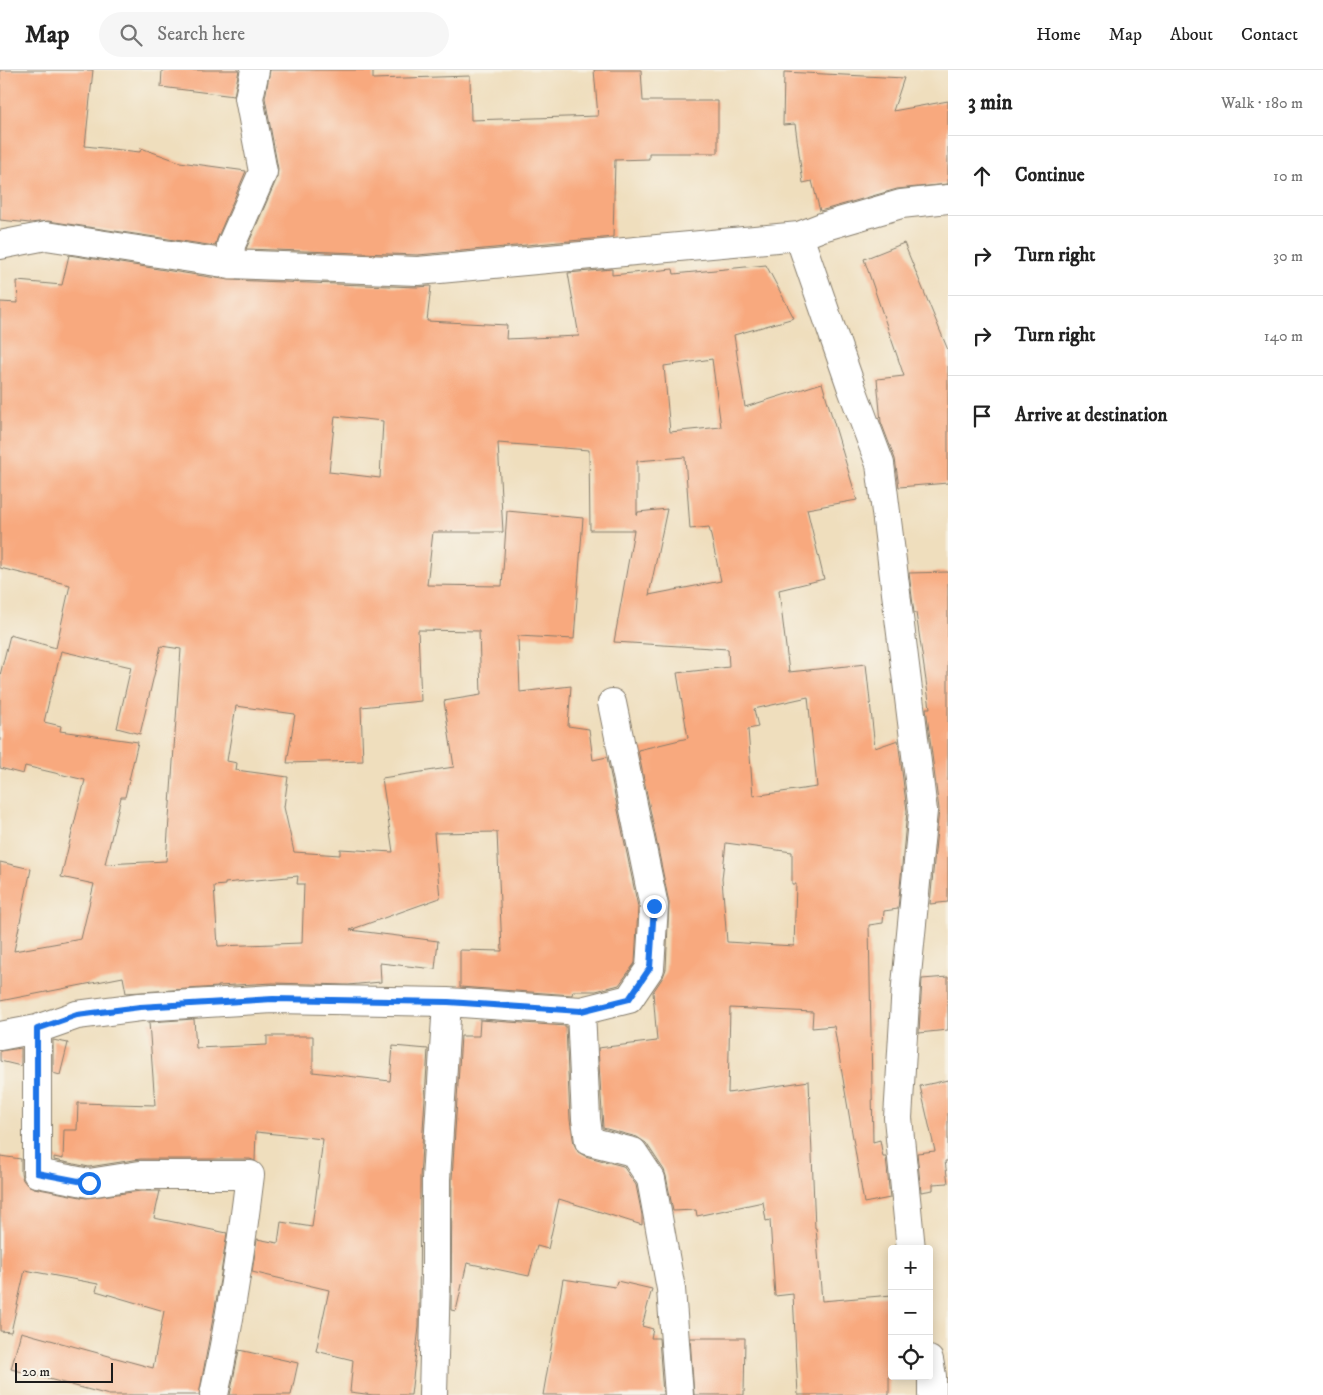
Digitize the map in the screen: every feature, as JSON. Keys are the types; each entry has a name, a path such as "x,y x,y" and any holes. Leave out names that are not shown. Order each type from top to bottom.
{"street":[{"path":"230,264 231,245 263,172 249,98 255,70"},
{"path":"0,245 46,236 230,264 418,271 799,236 822,227 901,204 948,199"},
{"path":"799,236 880,464 923,811 906,985 898,1118 911,1245"},
{"path":"0,1036 37,1029 77,1015 140,1007 273,999 448,1002 581,1011 629,999 650,968 654,906 612,703"},
{"path":"433,1395 436,1180 448,1002"},
{"path":"581,1011 586,1119 589,1141 633,1152 651,1179 671,1289 679,1395"},
{"path":"37,1029 37,1173 89,1183 140,1176 250,1175 241,1249 214,1395"},
{"path":"932,1380 932,1395"}],"building":[{"path":"0,70 93,70 85,146 140,152 141,148 180,162 246,171 215,246 48,221 30,223 0,220"},
{"path":"162,70 239,70 234,96 161,87"},
{"path":"270,70 373,70 373,79 470,76 471,120 598,116 594,70 641,70 643,101 718,101 718,153 649,153 649,159 615,160 613,237 418,255 246,249 277,178 278,169 265,98"},
{"path":"784,72 904,78 893,111 948,101 948,184 897,189 820,211 812,181 803,183 795,124 783,125"},
{"path":"904,243 948,350 948,483 899,487 895,459 881,422 877,379 904,376 864,259"},
{"path":"69,255 229,280 431,286 427,321 507,325 506,339 579,336 568,273 612,269 612,275 673,269 674,274 766,265 794,318 734,335 745,407 822,383 857,500 807,509 824,579 779,590 789,672 866,664 875,748 898,740 907,811 898,909 884,911 883,923 869,925 873,1142 880,1140 883,1157 886,1157 890,1198 864,1203 834,1026 812,1028 813,1012 730,1008 728,1093 809,1081 815,1228 822,1301 888,1295 889,1395 798,1395 793,1294 775,1296 770,1220 766,1221 763,1202 697,1216 696,1210 673,1211 664,1170 646,1143 637,1137 603,1128 598,1048 657,1041 653,992 666,969 669,903 638,750 688,738 677,673 729,667 728,649 614,642 634,530 590,530 589,450 498,443 503,532 433,532 427,585 502,586 507,511 583,518 574,639 518,636 520,692 571,686 568,726 589,729 593,760 607,757 638,907 635,963 619,985 596,991 573,991 572,995 460,987 460,950 502,951 497,832 434,833 440,898 350,930 438,941 435,969 380,963 381,982 348,985 273,983 126,993 123,977 0,1001 0,862 31,869 14,951 81,939 94,884 61,877 85,780 25,766 23,774 0,768 0,675 10,635 56,648 70,585 0,568 0,302 18,303 17,281 62,285","holes":["712,359 721,427 670,432 664,366","335,416 383,421 380,478 329,472","685,457 690,529 709,527 721,581 649,595 667,509 638,512 637,516 637,461","418,630 479,631 481,695 444,701 454,767 382,778 393,852 340,849 340,855 294,852 284,807 288,777 236,770 237,763 227,761 236,706 295,714 287,763 363,761 361,707 421,701","161,646 181,649 166,861 105,864 121,797 125,797 138,742 60,731 61,726 44,722 61,651 131,667 117,728 140,734","808,697 817,787 753,796 748,729 758,727 754,709","726,843 792,852 792,884 796,884 794,946 727,942 722,879","298,876 297,884 304,884 302,943 218,946 214,886 225,885 225,883"]},
{"path":"948,572 948,902 930,904 939,809 926,708 930,708 909,573"},
{"path":"948,977 948,1030 919,1033 922,979"},
{"path":"194,1019 196,1048 267,1045 267,1036 313,1036 313,1072 390,1081 393,1046 428,1049 420,1178 419,1327 411,1395 373,1395 350,1392 353,1360 316,1351 329,1290 252,1272 257,1239 278,1243 281,1222 312,1227 323,1139 256,1132 255,1161 250,1159 140,1159 89,1167 54,1160 54,1157 63,1159 64,1130 77,1130 78,1103 155,1105 149,1022"},
{"path":"480,1020 566,1026 570,1120 574,1144 578,1152 585,1156 623,1166 636,1185 642,1225 559,1199 548,1249 537,1246 529,1276 467,1263 456,1311 451,1310 452,1179 461,1036 479,1036"},
{"path":"53,1040 68,1043 60,1075 53,1073"},
{"path":"21,1048 21,1066 0,1061 0,1051"},
{"path":"948,1080 948,1161 945,1161 948,1183 933,1184 933,1190 921,1192 917,1153 935,1151 920,1086"},
{"path":"0,1156 21,1159 23,1180 27,1185 34,1188 86,1198 141,1191 160,1191 154,1218 227,1233 199,1395 109,1395 11,1369 21,1332 153,1368 164,1311 96,1291 98,1284 25,1270 11,1332 0,1331"},
{"path":"563,1279 615,1287 617,1281 652,1289 642,1326 653,1329 651,1338 659,1338 663,1395 543,1395"},
{"path":"690,1338 745,1338 744,1395 694,1395"},
{"path":"239,1350 298,1363 291,1395 230,1395"}],"route":[{"path":"89,1183 37,1173 37,1029 77,1015 140,1007 273,999 448,1002 581,1011 629,999 650,968 654,906"}]}
